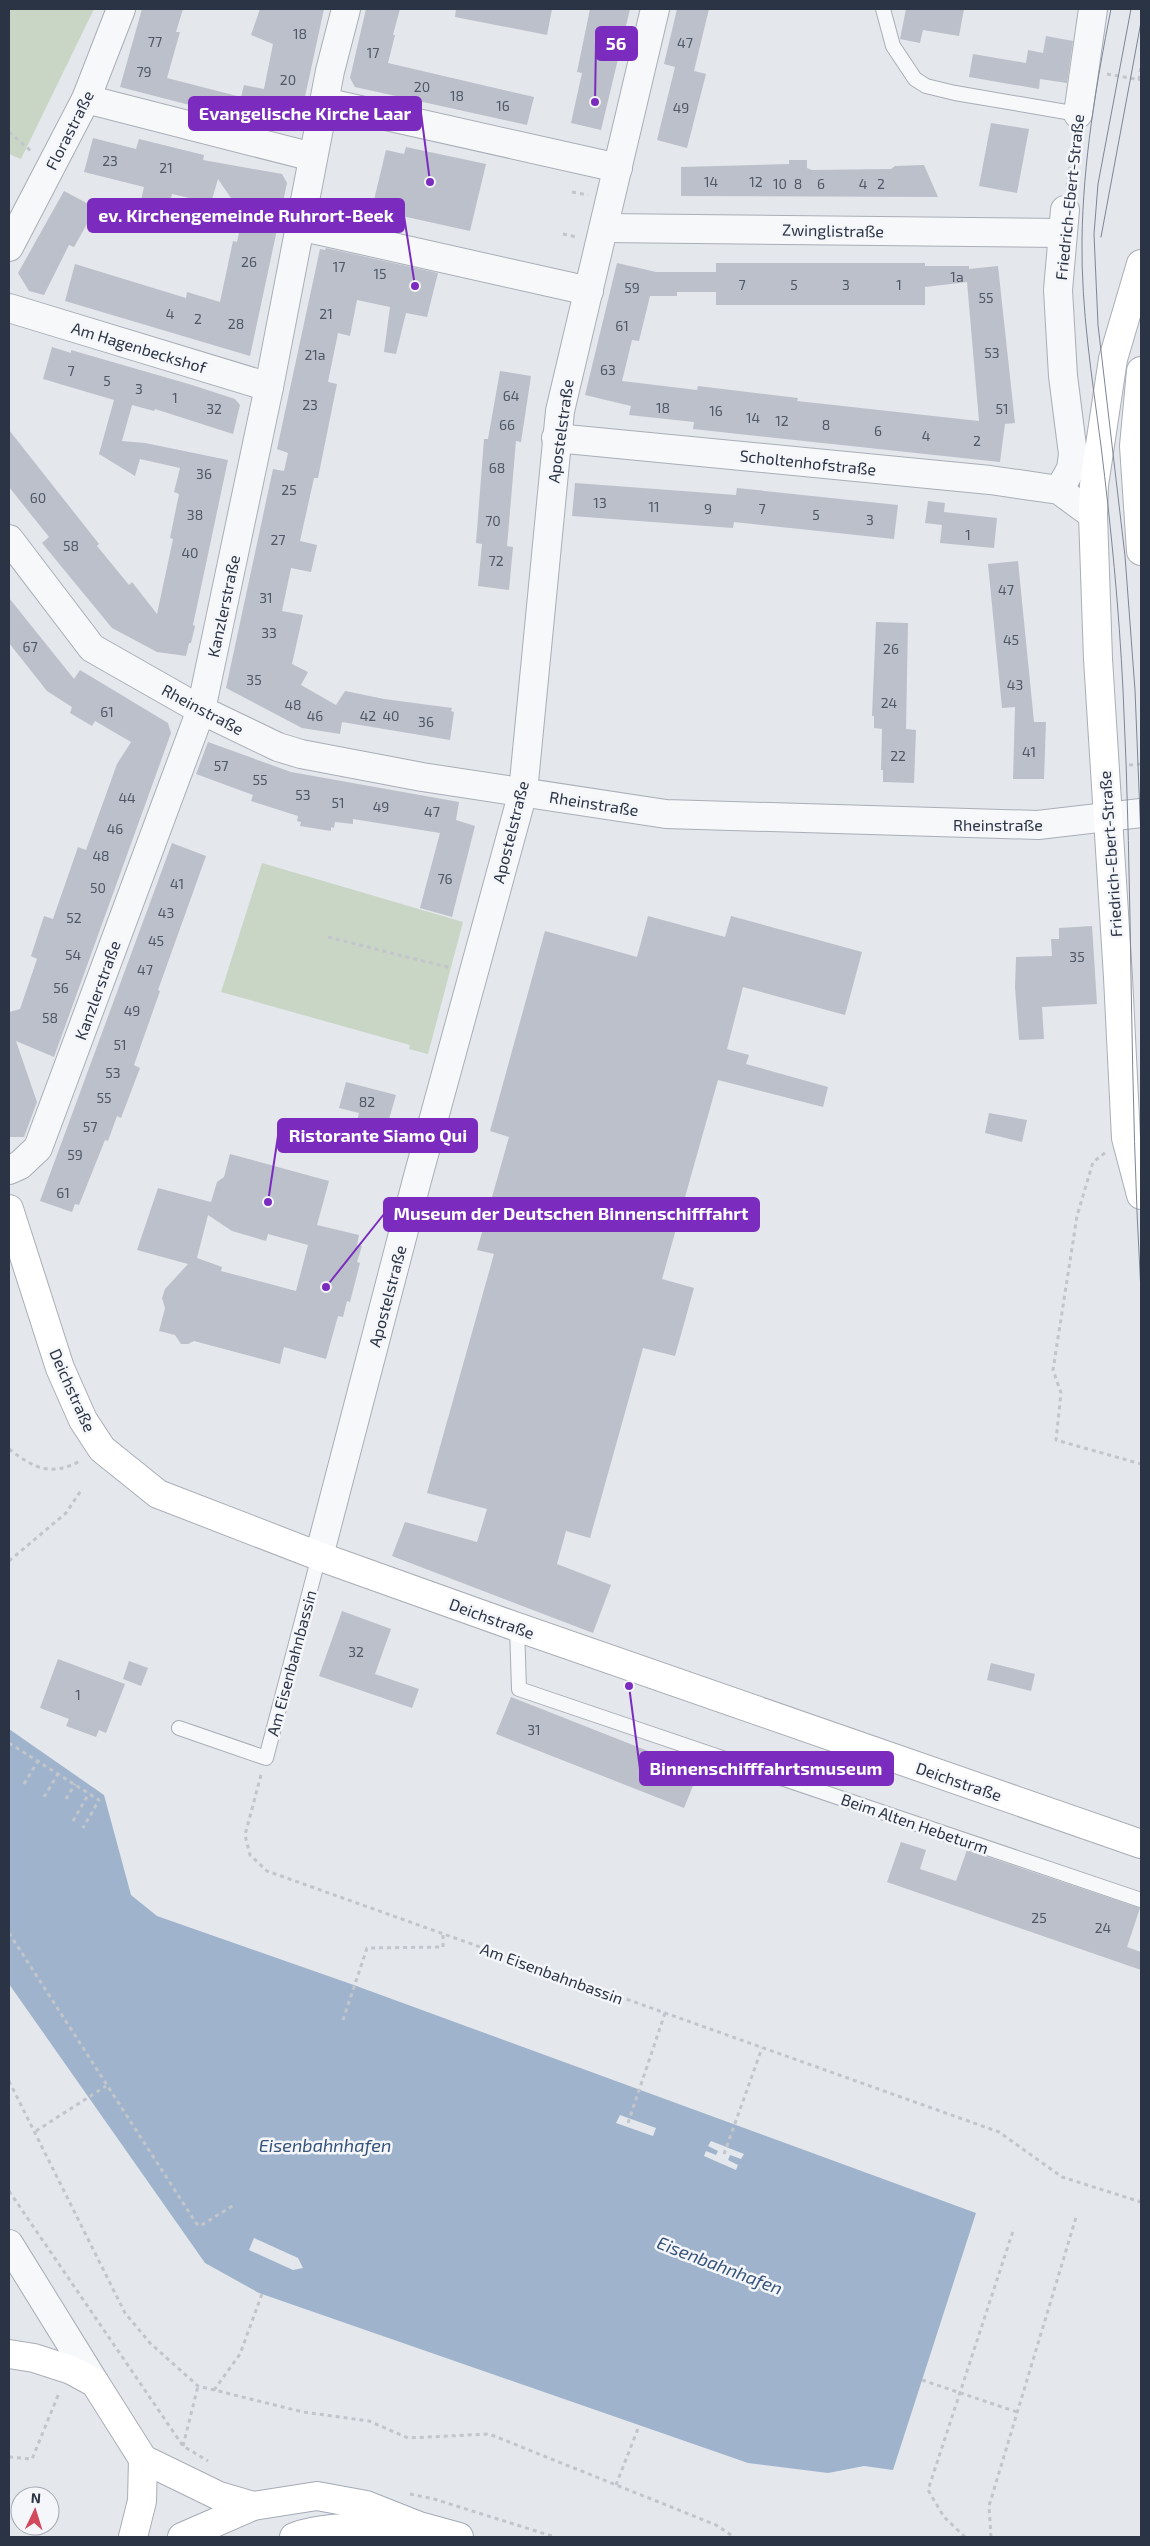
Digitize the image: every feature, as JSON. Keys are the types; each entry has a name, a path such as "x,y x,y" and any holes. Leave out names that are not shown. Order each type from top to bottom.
{"street":[{"name":"Florastraße","path":"9,247 86,99 120,9"},
{"name":"Kanzlerstraße","path":"9,1170 20,1165 38,1148 201,710 270,386 324,102 346,9"},
{"name":"Apostelstraße","path":"319,1556 417,1180 523,792 560,411 655,9"},
{"name":"Friedrich-Ebert-Straße","path":"1078,114 1093,9"},
{"path":"86,99 313,157"},
{"path":"324,102 618,168"},
{"name":"Friedrich-Ebert-Straße","path":"1059,490 1072,469 1073,454 1060,335 1058,290 1063,222"},
{"name":"Zwinglistraße","path":"604,228 1063,222"},
{"path":"299,226 589,291"},
{"name":"Friedrich-Ebert-Straße","path":"1141,264 1113,359 1094,485 1093,514 1098,659 1126,1138 1141,1195"},
{"name":"Am Hagenbeckshof","path":"9,308 270,386"},
{"path":"1141,371 1134,446 1141,550"},
{"name":"Scholtenhofstraße","path":"556,438 990,480 1059,490"},
{"path":"1059,490 1093,514"},
{"name":"Rheinstraße","path":"9,539 92,648 201,710 278,747 301,754 422,777 666,814 761,819 1038,825 1141,813"},
{"name":"Deichstraße","path":"9,1209 60,1368 83,1420 102,1449 158,1494 187,1507 319,1556 517,1627 1141,1844"},
{"path":"9,2244 143,2459 219,2496 253,2506"},
{"path":"9,2354 34,2358 71,2370 95,2383"},
{"path":"133,2537 142,2501 143,2459"},
{"path":"182,2537 253,2506 317,2496 366,2505 419,2526 458,2537"},
{"path":"294,2537 302,2534 349,2528 419,2526"}],"lane":[{"path":"883,9 893,46 915,79 926,86 955,93 1078,114"},
{"name":"Am Eisenbahnbassin","path":"266,1758 319,1556"},
{"name":"Beim Alten Hebeturm","path":"517,1627 519,1689 1141,1900"},
{"path":"179,1728 266,1758"}],"path":[{"path":"1084,69 1140,80 1141,66"},
{"name":"Friedrich-Ebert-Straße","path":"1063,222 1078,114"},
{"path":"328,937 473,973"},
{"path":"1126,1138 1093,1162 1077,1216 1053,1370 1061,1393 1056,1440 1141,1464"},
{"path":"9,1449 30,1465 54,1471 77,1463 102,1449"},
{"path":"9,1561 66,1513 82,1489"},
{"path":"9,1743 99,1800 83,1828"},
{"name":"Am Eisenbahnbassin","path":"266,1758 245,1835 250,1855 267,1871 999,2132 1062,2177 1141,2202"},
{"path":"24,1784 38,1762"},
{"path":"44,1797 58,1774"},
{"path":"66,1799 75,1784"},
{"path":"73,1821 89,1793"},
{"path":"9,1933 196,2223 200,2226 234,2205"},
{"path":"343,2020 367,1948 443,1947 443,1934"},
{"path":"628,2123 665,2013"},
{"path":"724,2154 762,2048"},
{"path":"9,2081 36,2131 126,2313 150,2344 198,2386 303,2412 369,2421 408,2438 489,2434 716,2525 734,2537"},
{"path":"36,2131 106,2086"},
{"path":"9,2191 183,2446 213,2464"},
{"path":"991,2537 989,2506 1077,2214"},
{"path":"965,2537 944,2517 928,2490 1014,2228"},
{"path":"214,2390 240,2354 262,2294"},
{"path":"9,2457 32,2459 52,2407 71,2370"},
{"path":"922,2380 1017,2412"},
{"path":"183,2446 198,2386"},
{"path":"616,2485 638,2426"},
{"path":"407,2493 434,2499 555,2537"}],"green space":[{"path":"9,9 94,9 21,159 9,154"},
{"path":"262,863 463,922 428,1054 409,1049 410,1045 221,992"}],"water":[{"name":"Eisenbahnhafen","path":"9,1729 104,1795 131,1895 157,1916 351,1984 976,2213 893,2470 864,2466 828,2473 748,2463 259,2293 205,2263 9,1984"}],"pier":[{"path":"620,2115 656,2128 653,2136 616,2123"},
{"path":"711,2141 744,2154 741,2159 730,2155 728,2160 738,2165 736,2170 704,2156 706,2151 716,2155 718,2151 708,2146"},
{"path":"254,2238 298,2258 303,2268 293,2270 249,2250"}],"building":[{"path":"142,9 183,9 176,32 180,32 167,78 241,97 244,85 264,89 273,44 251,35 260,9 324,9 298,129 236,117 120,87"},
{"path":"366,9 400,9 388,63 534,97 527,125 355,87 350,78"},
{"path":"456,9 552,9 547,35 455,17"},
{"path":"590,9 630,9 601,130 571,123 582,73 577,72"},
{"path":"677,9 709,9 694,71 706,74 687,148 657,140 675,67 664,64"},
{"path":"906,9 964,9 959,36 923,30 920,43 900,39"},
{"path":"1046,36 1073,41 1067,83 1040,79 1039,89 969,77 973,54 1026,63 1028,50 1043,53"},
{"path":"991,123 1029,129 1017,193 979,186"},
{"path":"93,138 136,149 139,139 204,155 203,160 282,174 287,183 250,356 65,301 75,264 186,298 187,292 220,302 233,241 237,242 242,218 239,210 218,179 211,203 172,194 168,212 140,205 144,187 84,172"},
{"path":"406,147 486,164 470,231 393,214 395,204 374,200 386,150 404,154"},
{"path":"789,160 807,160 807,168 812,170 891,169 895,166 924,165 938,197 681,196 681,167 789,164"},
{"path":"64,191 96,208 74,247 69,245 44,295 29,291 18,273"},
{"path":"326,248 438,273 427,317 406,313 396,354 384,352 390,307 357,300 350,336 338,333 328,382 337,384 318,478 314,478 300,541 317,545 311,572 291,568 282,611 303,615 292,664 308,672 301,685 336,705 345,691 384,699 452,708 451,711 454,712 450,740 342,722 340,734 302,728 226,688 273,469 284,471 288,453 277,449 320,249 325,250"},
{"path":"617,263 656,272 716,272 716,263 925,263 925,266 969,266 969,269 998,266 1015,423 1005,424 1000,462 693,429 694,422 629,415 631,406 585,395","holes":["967,282 979,421 797,401 798,398 698,386 697,390 622,381 632,340 639,341 650,296 677,296 677,292 716,292 716,305 925,305 925,287"]},
{"path":"52,347 71,353 71,350 192,385 235,399 240,405 233,434 155,409 154,411 132,405 122,441 145,443 228,460 193,625 195,626 186,656 157,652 112,628 42,543 49,537 9,487 9,430 99,544 97,546 129,585 132,582 157,614 173,539 170,538 179,494 174,492 180,468 140,459 135,476 99,454 114,400 43,379"},
{"path":"500,371 531,376 521,442 516,441 507,546 513,547 509,590 478,586 482,544 476,543 484,439 488,439"},
{"path":"575,483 736,495 737,488 898,505 894,539 734,522 733,528 572,516"},
{"path":"928,501 945,503 944,512 997,518 994,548 940,543 942,525 925,523"},
{"path":"1018,561 1034,722 1046,722 1044,779 1013,779 1015,707 1002,708 988,564"},
{"path":"9,598 74,679 80,670 168,723 171,733 54,1057 16,1041 37,1102 24,1137 9,1137 9,1012 20,1009 37,959 31,956 44,916 53,919 78,847 86,850 117,764 131,742 95,721 92,726 70,713 72,707 47,691 9,643"},
{"path":"876,622 908,623 906,729 916,730 914,783 883,782 883,770 881,770 882,729 874,728 874,716 872,716"},
{"path":"208,742 291,772 459,802 456,820 475,826 452,917 420,908 440,833 353,819 353,824 335,822 334,828 331,827 331,831 300,826 301,822 297,821 298,816 251,801 253,795 196,774"},
{"path":"172,843 206,856 158,990 160,991 134,1065 140,1068 121,1118 117,1116 108,1141 105,1140 79,1205 75,1204 72,1212 40,1201"},
{"path":"648,916 725,937 731,916 862,952 845,1015 743,987 727,1049 749,1055 746,1064 828,1087 823,1107 718,1080 662,1279 694,1288 675,1356 643,1348 590,1538 566,1531 557,1564 611,1585 593,1633 392,1556 405,1522 477,1542 487,1509 427,1493 494,1254 477,1250 509,1137 490,1131 545,931 637,957"},
{"path":"1092,926 1097,1004 1042,1007 1044,1039 1019,1040 1015,987 1016,957 1052,956 1051,939 1059,939 1059,928"},
{"path":"346,1082 396,1095 385,1133 356,1125 359,1113 339,1108"},
{"path":"989,1113 1027,1120 1022,1142 985,1133"},
{"path":"230,1154 329,1181 317,1225 359,1235 357,1245 362,1246 357,1262 360,1263 350,1302 347,1301 343,1317 338,1316 326,1359 284,1347 280,1364 194,1341 188,1344 181,1344 175,1335 159,1331 165,1308 162,1298 165,1289 188,1264 137,1250 158,1188 211,1202 217,1182 224,1177","holes":["208,1215 232,1231 266,1241 268,1234 308,1245 296,1291 221,1271 222,1267 197,1258"]},
{"path":"342,1611 391,1629 375,1674 419,1689 412,1708 319,1676"},
{"path":"58,1659 125,1684 106,1733 99,1730 96,1737 66,1726 69,1719 40,1708"},
{"path":"129,1661 148,1668 141,1686 123,1679"},
{"path":"991,1663 1035,1674 1031,1691 987,1680"},
{"path":"511,1697 699,1771 684,1808 496,1734"},
{"path":"901,1842 926,1850 920,1869 956,1881 967,1850 1140,1908 1127,1947 1141,1952 1141,1970 887,1882"}],"tram line":[{"path":"1111,9 1095,95 1088,153 1083,211 1082,266 1088,343 1111,537 1121,659 1126,765 1137,1217 1141,1292"},
{"path":"1131,9 1098,184 1094,234 1098,325 1125,556 1135,690 1141,839"},
{"path":"1101,237 1141,22"},
{"path":"1141,1076 1141,1111"}],"place":[{"name":"56","path":"595,102"},
{"name":"Evangelische Kirche Laar","path":"430,182"},
{"name":"ev. Kirchengemeinde Ruhrort-Beek","path":"415,286"},
{"name":"Ristorante Siamo Qui","path":"268,1202"},
{"name":"Museum der Deutschen Binnenschifffahrt","path":"326,1287"},
{"name":"Binnenschifffahrtsmuseum","path":"629,1686"}]}
